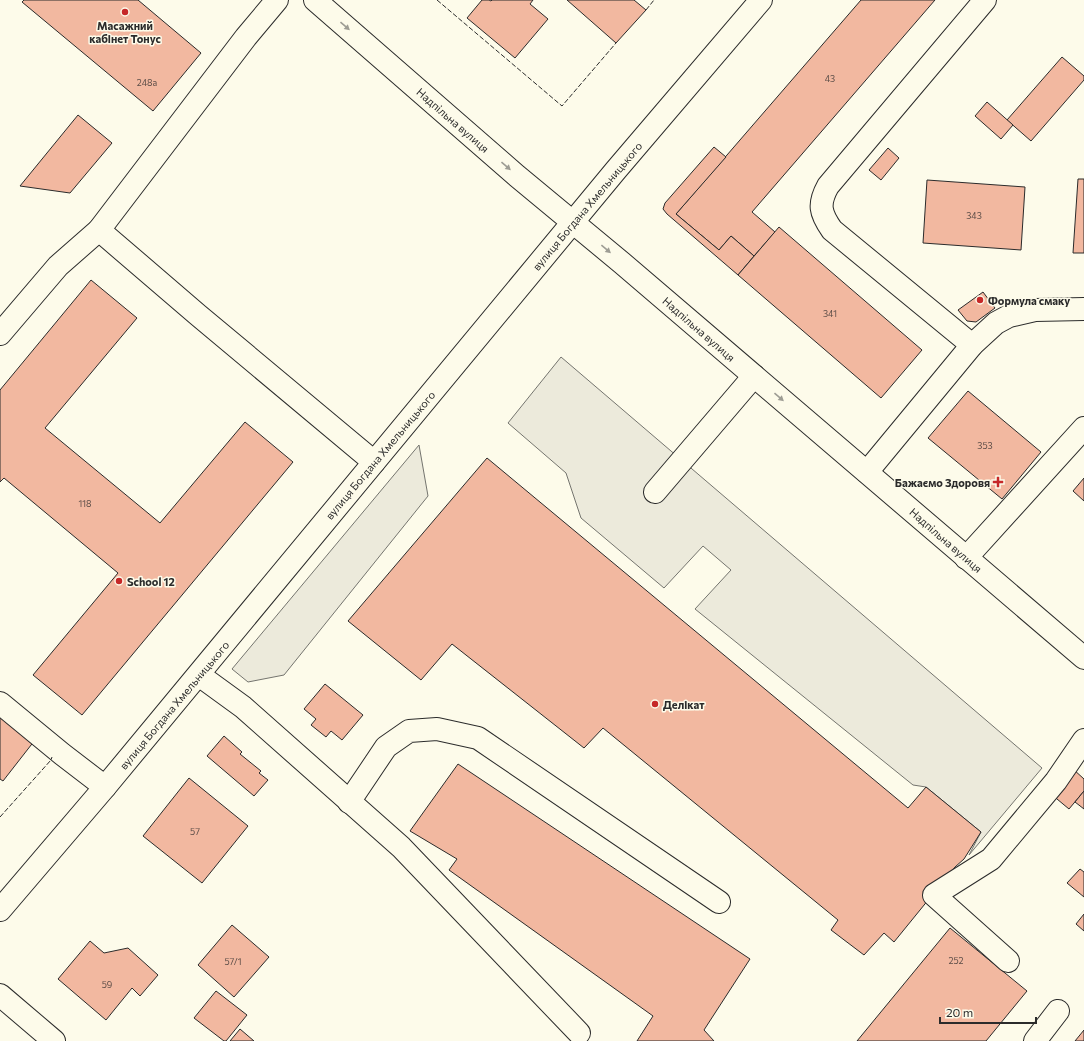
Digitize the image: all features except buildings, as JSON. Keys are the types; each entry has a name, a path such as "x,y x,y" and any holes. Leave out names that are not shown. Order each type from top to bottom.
{"street":[{"path":"0,334 58,266 99,230 246,37 277,0"},
{"name":"Надпільна вулиця","path":"315,0 517,176 574,222 1084,658"},
{"name":"вулиця Богдана Хмельницького","path":"0,910 106,787 622,164 761,0"},
{"path":"972,345 832,230 824,219 821,208 822,196 828,186 985,0"},
{"path":"99,230 374,462"},
{"path":"867,472 972,345 996,323 1009,316 1040,309 1084,309"},
{"path":"655,492 754,376"},
{"path":"966,558 1084,428"},
{"path":"199,675 242,707 401,847 579,1033"},
{"path":"0,703 62,754 106,787"},
{"path":"349,802 386,747 409,731 437,729 478,738 719,902"},
{"path":"1008,961 934,895 991,859 1056,781 1084,740"},
{"path":"0,995 54,1041"},
{"path":"1035,1041 1058,1012"}],"shaded area":[{"path":"561,357 1042,768 969,855 981,832 926,787 913,785 695,609 731,570 703,546 664,588 581,518 566,473 508,423"},
{"path":"419,445 428,496 284,675 248,682 232,669"}],"fence":[{"path":"437,0 562,106 616,43"},
{"path":"646,10 654,0"},
{"path":"0,817 51,760 52,757"}],"place":[{"name":"Масажний кабінет Тонус","path":"125,12"},
{"name":"Формула смаку","path":"980,300"},
{"name":"Бажаємо Здоровя","path":"998,482"},
{"name":"School 12","path":"119,581"},
{"name":"Делікат","path":"655,704"}]}
